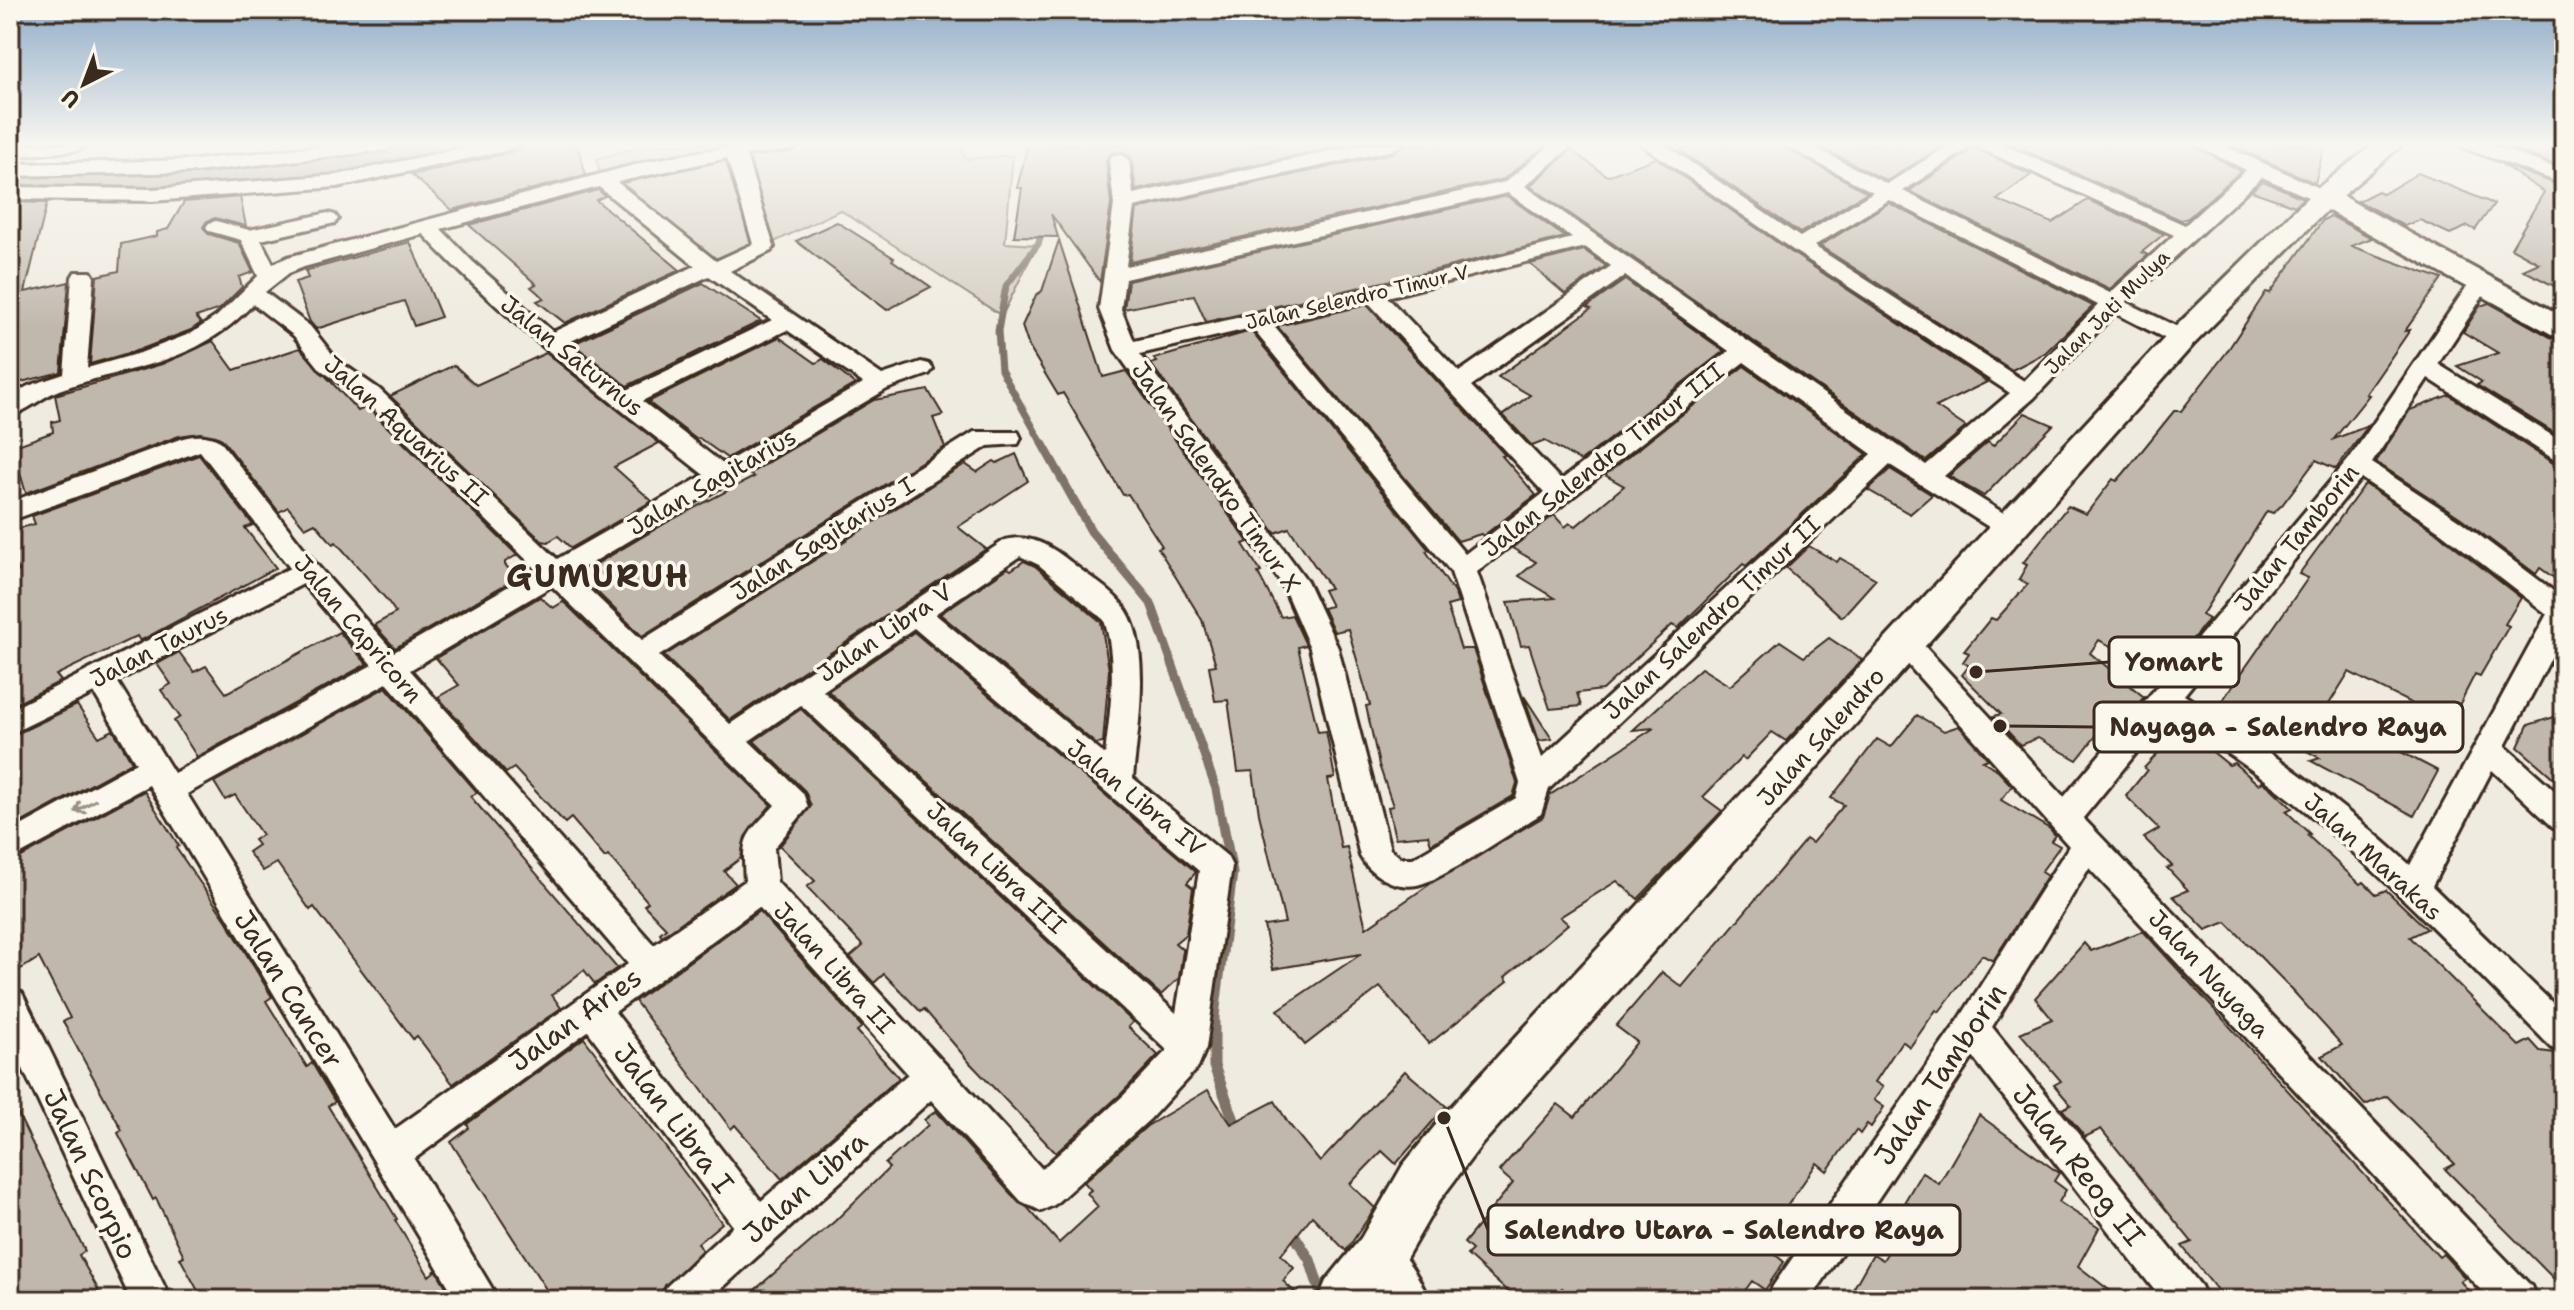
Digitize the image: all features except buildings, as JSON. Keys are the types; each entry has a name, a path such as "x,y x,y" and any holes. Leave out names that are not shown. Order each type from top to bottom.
{"street":[{"path":"14,399 134,363 204,336 275,271 296,262 509,205"},
{"path":"634,205 712,269 879,384"},
{"path":"551,342 764,247 751,205"},
{"name":"Jalan Salendro Timur X","path":"1124,205 1112,319 1126,350 1294,581 1324,648 1376,856 1390,868 1404,873"},
{"path":"1115,275 1427,205"},
{"path":"1539,205 1888,453 2009,528"},
{"path":"1740,205 2026,393"},
{"path":"1800,246 1867,205"},
{"path":"1919,205 2182,338"},
{"path":"2123,205 2186,233"},
{"name":"Jalan Jati Mulya","path":"1927,478 2026,393 2114,301 2218,205"},
{"name":"Jalan Salendro","path":"1346,1299 1379,1256 1421,1183 1465,1127 2182,338 2316,205"},
{"path":"2339,205 2482,281 2564,329"},
{"path":"216,227 249,236 328,219"},
{"name":"Jalan Saturnus","path":"428,228 464,266 551,342 723,477"},
{"path":"249,236 269,277"},
{"name":"Jalan Selendro Timur V","path":"1126,350 1373,295 1588,240"},
{"path":"1458,384 1625,266"},
{"path":"75,379 83,277"},
{"name":"Jalan Tamborin","path":"2065,818 2358,465 2482,281"},
{"name":"Jalan Aquarius II","path":"252,293 302,331 329,365 371,394 557,573"},
{"path":"1373,295 1560,494"},
{"path":"1257,320 1463,569 1535,783"},
{"path":"625,400 788,321"},
{"name":"Jalan Salendro Timur III","path":"1463,569 1744,351"},
{"path":"2424,365 2564,454"},
{"name":"Jalan Sagitarius","path":"10,847 160,780 390,668 879,384 921,369"},
{"name":"Jalan Sagitarius I","path":"641,654 983,438 1009,438"},
{"name":"Jalan Capricorn","path":"11,503 189,445 203,443 211,447 307,571 650,965"},
{"name":"Jalan Salendro Timur II","path":"1404,873 1427,867 1530,805 1535,783 1888,453"},
{"path":"2358,465 2450,526 2563,612 2414,889"},
{"name":"Jalan Libra V","path":"728,740 1014,547 1027,545 1045,556 1117,617 1124,655 1125,708 1117,784"},
{"name":"Jalan Taurus","path":"10,723 307,571"},
{"name":"Jalan Libra II","path":"557,573 793,805 758,844 761,887 1034,1188 1041,1192 1049,1188 1181,1063 1189,1048"},
{"name":"Jalan Libra IV","path":"915,613 1216,866 1189,1048"},
{"name":"Jalan Nayaga","path":"1906,644 2087,844 2517,1300"},
{"name":"Jalan Cancer","path":"100,678 479,1300"},
{"name":"Jalan Libra III","path":"802,689 1189,1048"},
{"name":"Jalan Marakas","path":"2166,698 2264,762 2414,889 2564,1037"},
{"path":"2489,749 2564,818"},
{"name":"Jalan Tamborin","path":"1787,1300 1972,1029 2087,844"},
{"name":"Jalan Aries","path":"390,1154 761,887"},
{"name":"Jalan Scorpio","path":"10,1004 151,1300"},
{"name":"Jalan Libra I","path":"591,1008 758,1228"},
{"name":"Jalan Reog II","path":"1972,1029 2187,1300"},
{"name":"Jalan Libra","path":"681,1300 758,1228 932,1076"},
{"path":"1379,1256 1409,1300"}],"shaded area":[{"path":"641,205 1008,205 1005,243 1037,245 1002,316 840,210 719,269"}],"waterway":[{"path":"1043,445 1001,370 998,331 1006,286 1038,244 1045,225"},
{"path":"1042,443 1091,531 1151,603 1216,789 1223,827"},
{"path":"1223,825 1232,873 1214,1016 1214,1066 1239,1134"},
{"path":"1289,1227 1310,1260 1323,1300"}],"place":[{"name":"Yomart","path":"1976,672"},
{"name":"Nayaga - Salendro Raya","path":"2000,726"},
{"name":"Salendro Utara - Salendro Raya","path":"1444,1118"}],"district":[{"name":"GUMURUH","path":"598,576"}]}
